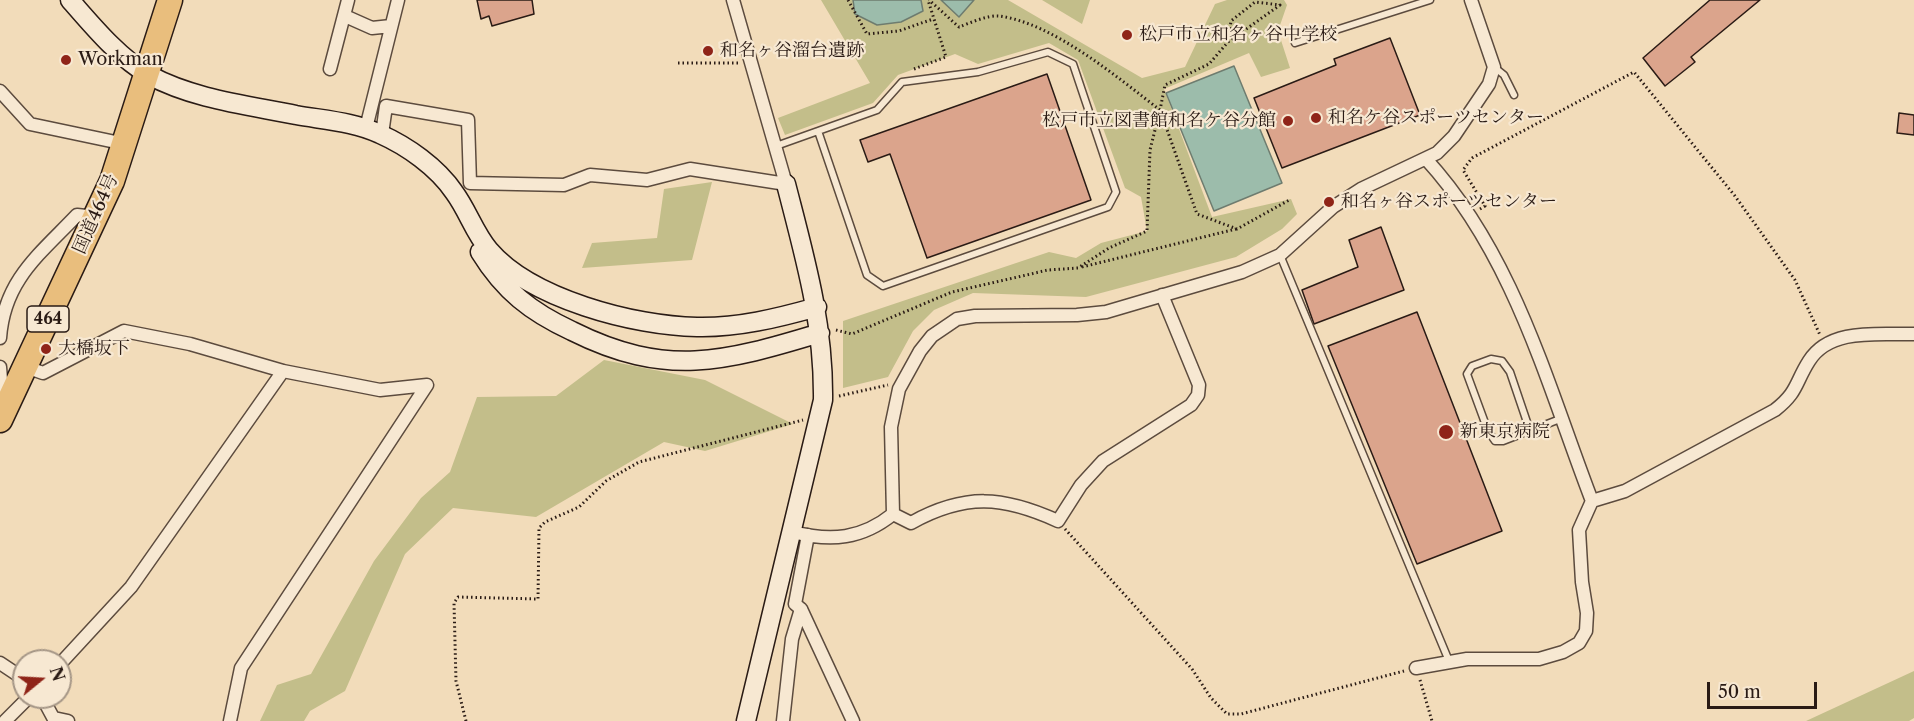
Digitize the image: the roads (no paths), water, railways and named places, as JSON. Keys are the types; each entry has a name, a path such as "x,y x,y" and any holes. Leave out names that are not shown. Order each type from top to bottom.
{"highway":[{"name":"国道464号","path":"4,411 96,217 125,144 170,0"}],"street":[{"path":"70,0 89,21 147,74 185,91 374,131 408,148 454,191 479,238 501,262 526,281 561,299 638,319 697,327 748,323 817,307"},
{"path":"330,69 348,0"},
{"path":"374,131 391,26 398,0"},
{"path":"733,0 753,63 817,307 826,331 821,408 801,534 795,604 801,609 853,721"},
{"path":"893,514 891,427 900,389 920,351 932,336 957,319 975,316 1077,315 1106,312 1242,272 1280,255 1333,207 1361,189 1426,159 1448,142 1470,115 1489,84 1494,67 1471,0"},
{"path":"345,16 372,28 391,26"},
{"path":"0,91 30,124 125,144"},
{"path":"374,131 386,106 468,120 470,183 564,185 590,175 647,180 690,169 786,184"},
{"path":"1416,668 1449,661 1539,659 1563,652 1579,644 1586,632 1587,613 1582,582 1579,530 1592,501 1560,419 1534,341 1491,250 1438,172 1426,159"},
{"path":"428,166 473,242 506,289 551,321 620,353 675,362 707,360 736,356 826,331"},
{"path":"0,338 2,315 32,260 77,215 96,217"},
{"path":"893,514 911,523 933,510 969,500 1032,509 1058,522 1081,484 1103,461 1191,405 1198,395 1199,385 1161,296"},
{"path":"26,367 43,373 124,331 190,344 283,370 380,390 427,385 242,668 230,721"},
{"path":"1592,501 1625,491 1775,410 1790,398 1809,360 1824,345 1848,336 1914,334"},
{"path":"0,367 4,411"},
{"path":"72,651 131,587 283,370"},
{"path":"801,534 842,538 877,527 893,514"},
{"path":"746,721 801,534"},
{"path":"783,721 792,639 801,609"},
{"path":"5,721 17,709"},
{"path":"55,720 68,721"}],"lane":[{"path":"1295,43 1430,0"},
{"path":"776,146 876,110 902,82 978,72 1048,52 1073,64 1116,192 1107,207 884,286 867,275 818,131"},
{"path":"1494,67 1504,75 1514,95"},
{"path":"1280,255 1449,661"},
{"path":"1530,430 1510,372 1502,362 1491,359 1472,366 1467,374 1488,431 1495,441 1503,441 1560,419"}],"place":[{"name":"松戸市立和名ヶ谷中学校","path":"1127,35"},
{"name":"和名ヶ谷溜台遺跡","path":"708,51"},
{"name":"Workman","path":"66,60"},
{"name":"和名ケ谷スポーツセンター","path":"1316,118"},
{"name":"松戸市立図書館和名ケ谷分館","path":"1288,121"},
{"name":"和名ヶ谷スポーツセンター","path":"1329,202"},
{"name":"大橋坂下","path":"46,349"},
{"name":"新東京病院","path":"1446,432"}]}
